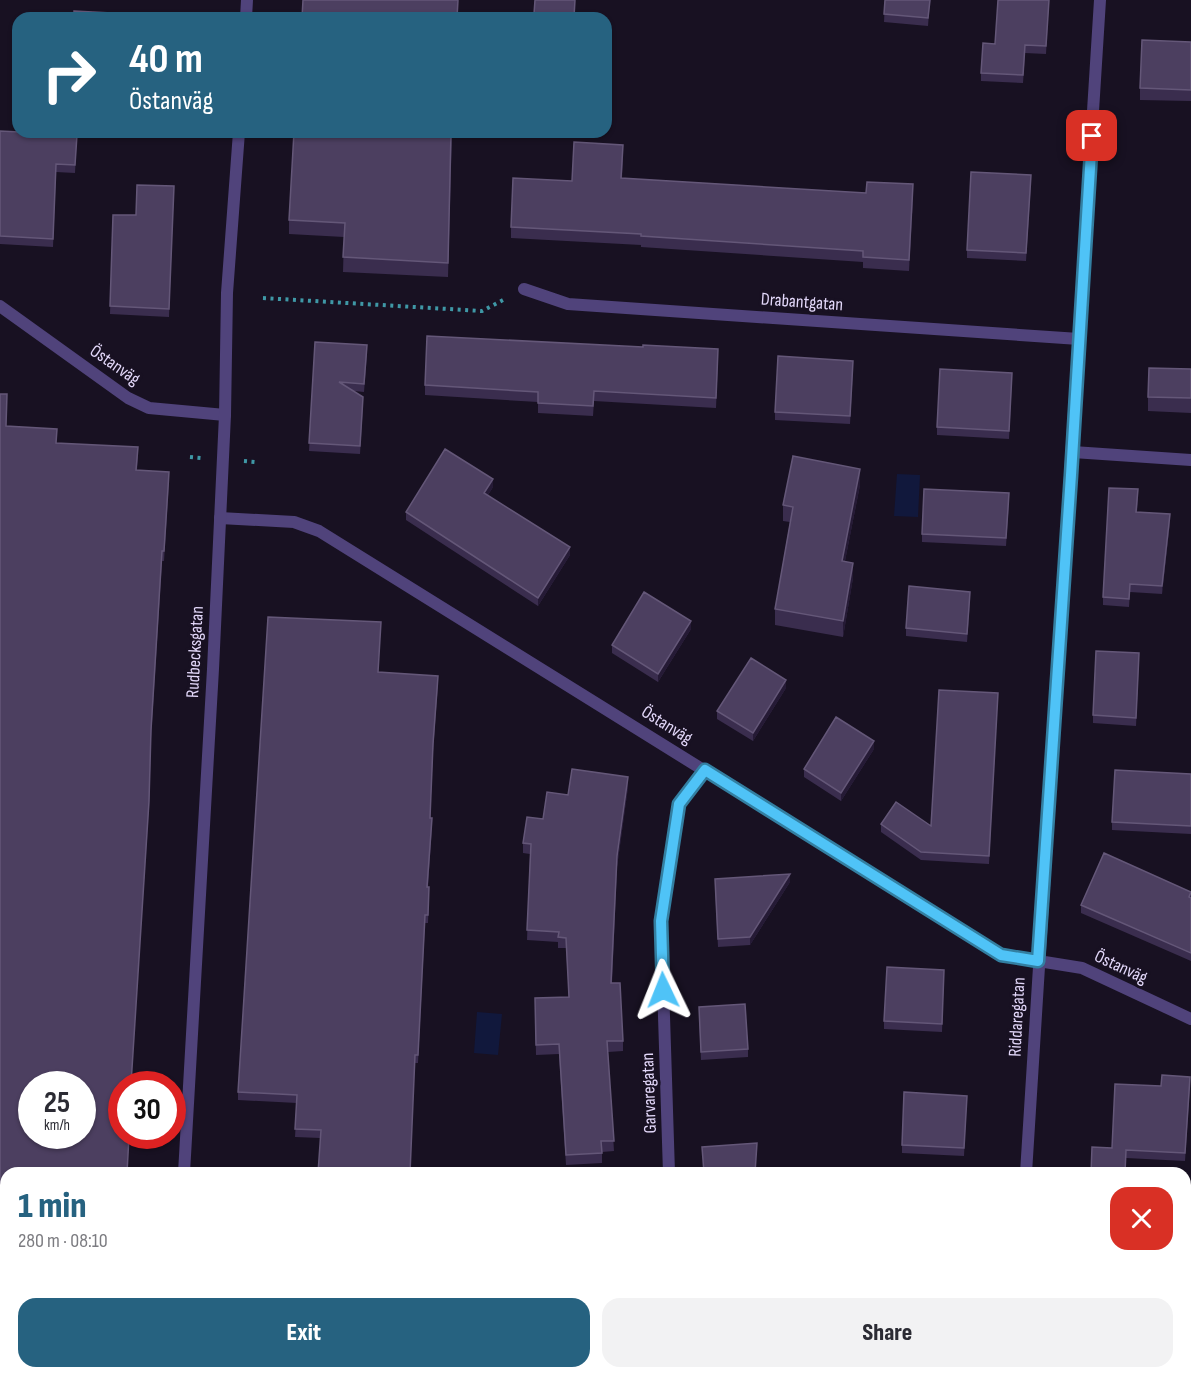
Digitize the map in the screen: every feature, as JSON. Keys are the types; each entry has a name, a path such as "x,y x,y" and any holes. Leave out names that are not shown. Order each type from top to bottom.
{"street":[{"name":"Riddaregatan","path":"1026,1167 1100,0"},
{"name":"Rudbecksgatan","path":"184,1167 220,518 227,293 238,138"},
{"name":"Drabantgatan","path":"524,289 568,303 1079,339"},
{"name":"Östanväg","path":"0,306 128,398 149,408 225,415"},
{"path":"1073,452 1191,460"},
{"name":"Östanväg","path":"220,518 294,522 319,531 1001,955 1082,968 1191,1019"},
{"name":"Garvaregatan","path":"669,1167 661,921 679,804 705,770"}],"path":[{"path":"263,298 482,311 524,289"}],"water":[{"path":"897,474 920,475 918,517 894,516"},
{"path":"477,1012 502,1014 498,1055 474,1053"}],"building":[{"path":"303,0 458,0 457,12 302,12"},
{"path":"535,0 575,0 574,12 534,12"},
{"path":"885,0 930,0 928,18 884,14"},
{"path":"998,0 1049,0 1046,46 1025,45 1023,75 981,73 983,43 995,44"},
{"path":"1142,40 1191,42 1191,90 1140,88"},
{"path":"0,131 12,132 12,138 77,138 75,165 56,164 53,239 0,236"},
{"path":"294,138 451,138 448,263 343,257 345,223 289,220"},
{"path":"574,142 623,145 621,178 866,193 867,182 913,184 909,260 863,257 863,251 641,236 641,234 511,227 513,178 572,181"},
{"path":"971,172 1031,175 1026,253 967,250"},
{"path":"137,185 174,186 169,309 110,306 113,215 136,215"},
{"path":"427,336 718,349 716,398 594,391 593,406 538,403 538,392 425,385"},
{"path":"315,342 367,345 364,384 339,382 363,397 360,446 309,443"},
{"path":"778,356 853,361 850,416 775,412"},
{"path":"1149,368 1191,369 1191,398 1148,397"},
{"path":"940,369 1012,373 1009,431 937,427"},
{"path":"0,394 7,394 6,426 57,429 56,443 138,447 136,470 169,472 151,730 149,801 132,1071 108,1071 108,1149 128,1149 127,1167 0,1167"},
{"path":"445,449 493,479 484,493 570,547 538,598 406,512"},
{"path":"793,456 860,469 842,561 853,563 843,621 775,609 793,507 783,505"},
{"path":"1109,488 1138,489 1136,512 1170,514 1162,586 1130,584 1129,599 1103,597"},
{"path":"924,489 1009,493 1006,538 922,534"},
{"path":"909,586 970,592 967,634 906,628"},
{"path":"644,592 691,621 658,674 612,645"},
{"path":"268,617 381,622 378,672 438,676 427,887 429,887 428,915 425,915 418,1055 415,1055 410,1167 318,1167 321,1130 295,1129 297,1095 238,1092"},
{"path":"1096,651 1139,653 1136,718 1093,715"},
{"path":"751,658 786,680 753,733 717,711"},
{"path":"939,690 998,693 989,856 921,852 881,824 896,802 931,826"},
{"path":"836,717 874,741 841,793 804,769"},
{"path":"572,769 628,777 617,856 611,983 620,983 623,1041 607,1041 614,1141 601,1141 602,1153 566,1155 559,1044 536,1045 535,998 569,997 566,938 558,937 559,932 527,930 531,844 523,843 527,817 543,819 547,792 568,795"},
{"path":"1115,770 1191,774 1191,826 1112,822"},
{"path":"1104,853 1191,892 1189,897 1191,898 1191,953 1081,905"},
{"path":"790,874 750,937 718,939 715,879"},
{"path":"887,967 944,970 942,1024 884,1021"},
{"path":"745,1004 748,1049 701,1052 699,1007"},
{"path":"1162,1075 1190,1077 1185,1153 1126,1150 1125,1167 1091,1167 1092,1147 1112,1148 1115,1084 1161,1086"},
{"path":"904,1092 967,1096 964,1148 902,1145"},
{"path":"757,1143 755,1167 704,1167 702,1147"}],"route":[{"path":"663,990 661,921 679,804 705,770 1001,955 1038,961 1092,136"}]}
